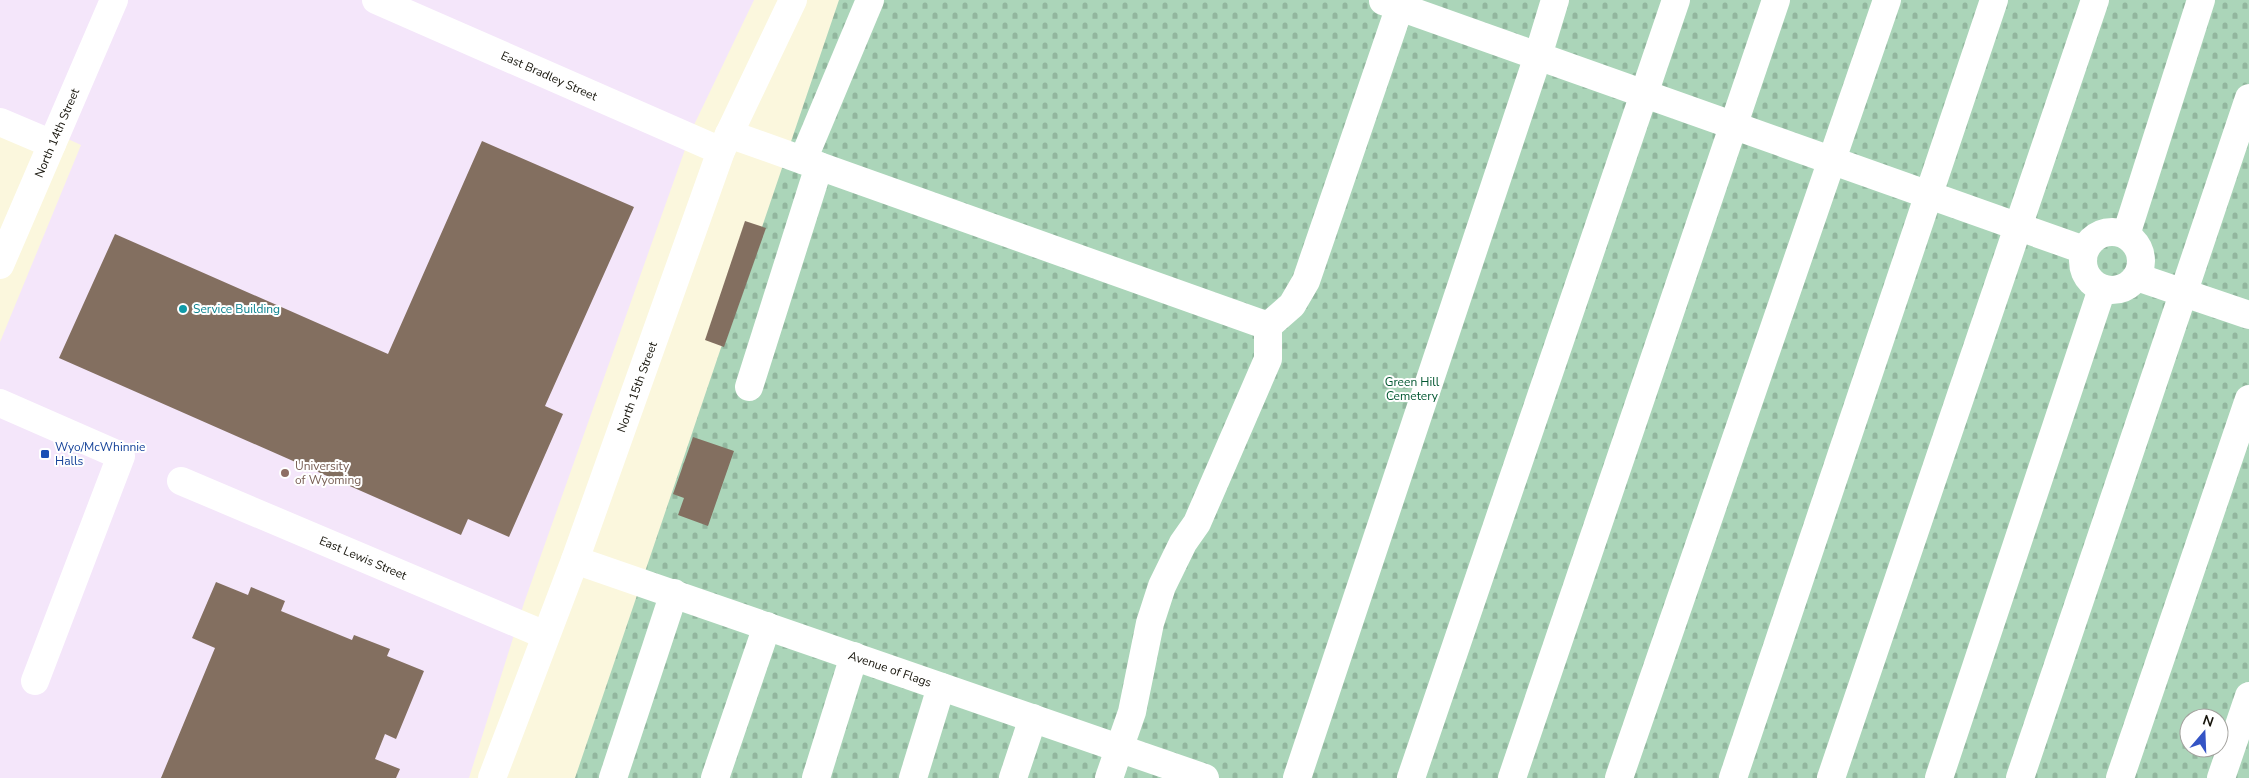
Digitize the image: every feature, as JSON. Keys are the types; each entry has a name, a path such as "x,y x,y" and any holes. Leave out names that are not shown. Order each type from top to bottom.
{"street":[{"name":"North 14th Street","path":"0,265 114,0"},
{"name":"East Bradley Street","path":"376,0 725,143 811,163 1268,326"},
{"name":"North 15th Street","path":"492,778 575,560 725,143 793,0"},
{"path":"749,387 811,163 870,0"},
{"path":"1297,778 1555,0"},
{"path":"1411,778 1676,0"},
{"path":"1512,778 1776,0"},
{"path":"1619,778 1887,0"},
{"path":"1733,778 1994,0"},
{"path":"1831,778 2095,0"},
{"path":"2126,235 2201,0"},
{"path":"1109,778 1132,712 1150,624 1162,586 1183,543 1197,523 1268,359 1268,326 1292,305 1306,281 1391,3 2084,250"},
{"path":"2020,778 2249,98"},
{"path":"0,122 52,144"},
{"path":"2106,232 2126,235 2136,245 2142,258 2137,277 2122,289 2112,291 2094,285 2083,269 2082,259 2084,250 2089,242 2106,232"},
{"path":"2137,277 2249,315"},
{"path":"1939,778 2102,289"},
{"path":"2120,778 2249,399"},
{"path":"0,403 121,456 35,681"},
{"name":"East Lewis Street","path":"181,481 545,635"},
{"name":"Avenue of Flags","path":"575,560 1205,778"},
{"path":"613,778 674,593"},
{"path":"715,778 768,626"},
{"path":"816,778 854,656"},
{"path":"913,778 941,686"},
{"path":"2221,778 2249,696"},
{"path":"1014,778 1033,718"}],"shaded area":[{"name":"University of Wyoming","path":"0,0 754,0 693,127 524,603 469,778 0,778 0,342 81,145 0,108"}],"green space":[{"name":"Green Hill Cemetery","path":"839,0 2249,0 2249,778 575,778"}],"building":[{"name":"Service Building","path":"482,141 634,207 545,406 563,414 509,537 468,519 461,535 59,358 115,234 388,354"},
{"path":"745,221 766,228 724,347 705,340"},
{"path":"693,437 734,451 708,526 678,515 684,498 673,494"},
{"path":"216,582 248,595 251,587 285,601 281,611 352,640 354,635 390,649 387,656 424,671 396,739 385,734 375,759 400,769 396,778 161,778 215,648 192,638"}],"place":[{"name":"Service Building","path":"183,309"},
{"name":"Wyo/McWhinnie Halls","path":"45,454"},
{"name":"University of Wyoming","path":"285,473"}]}
